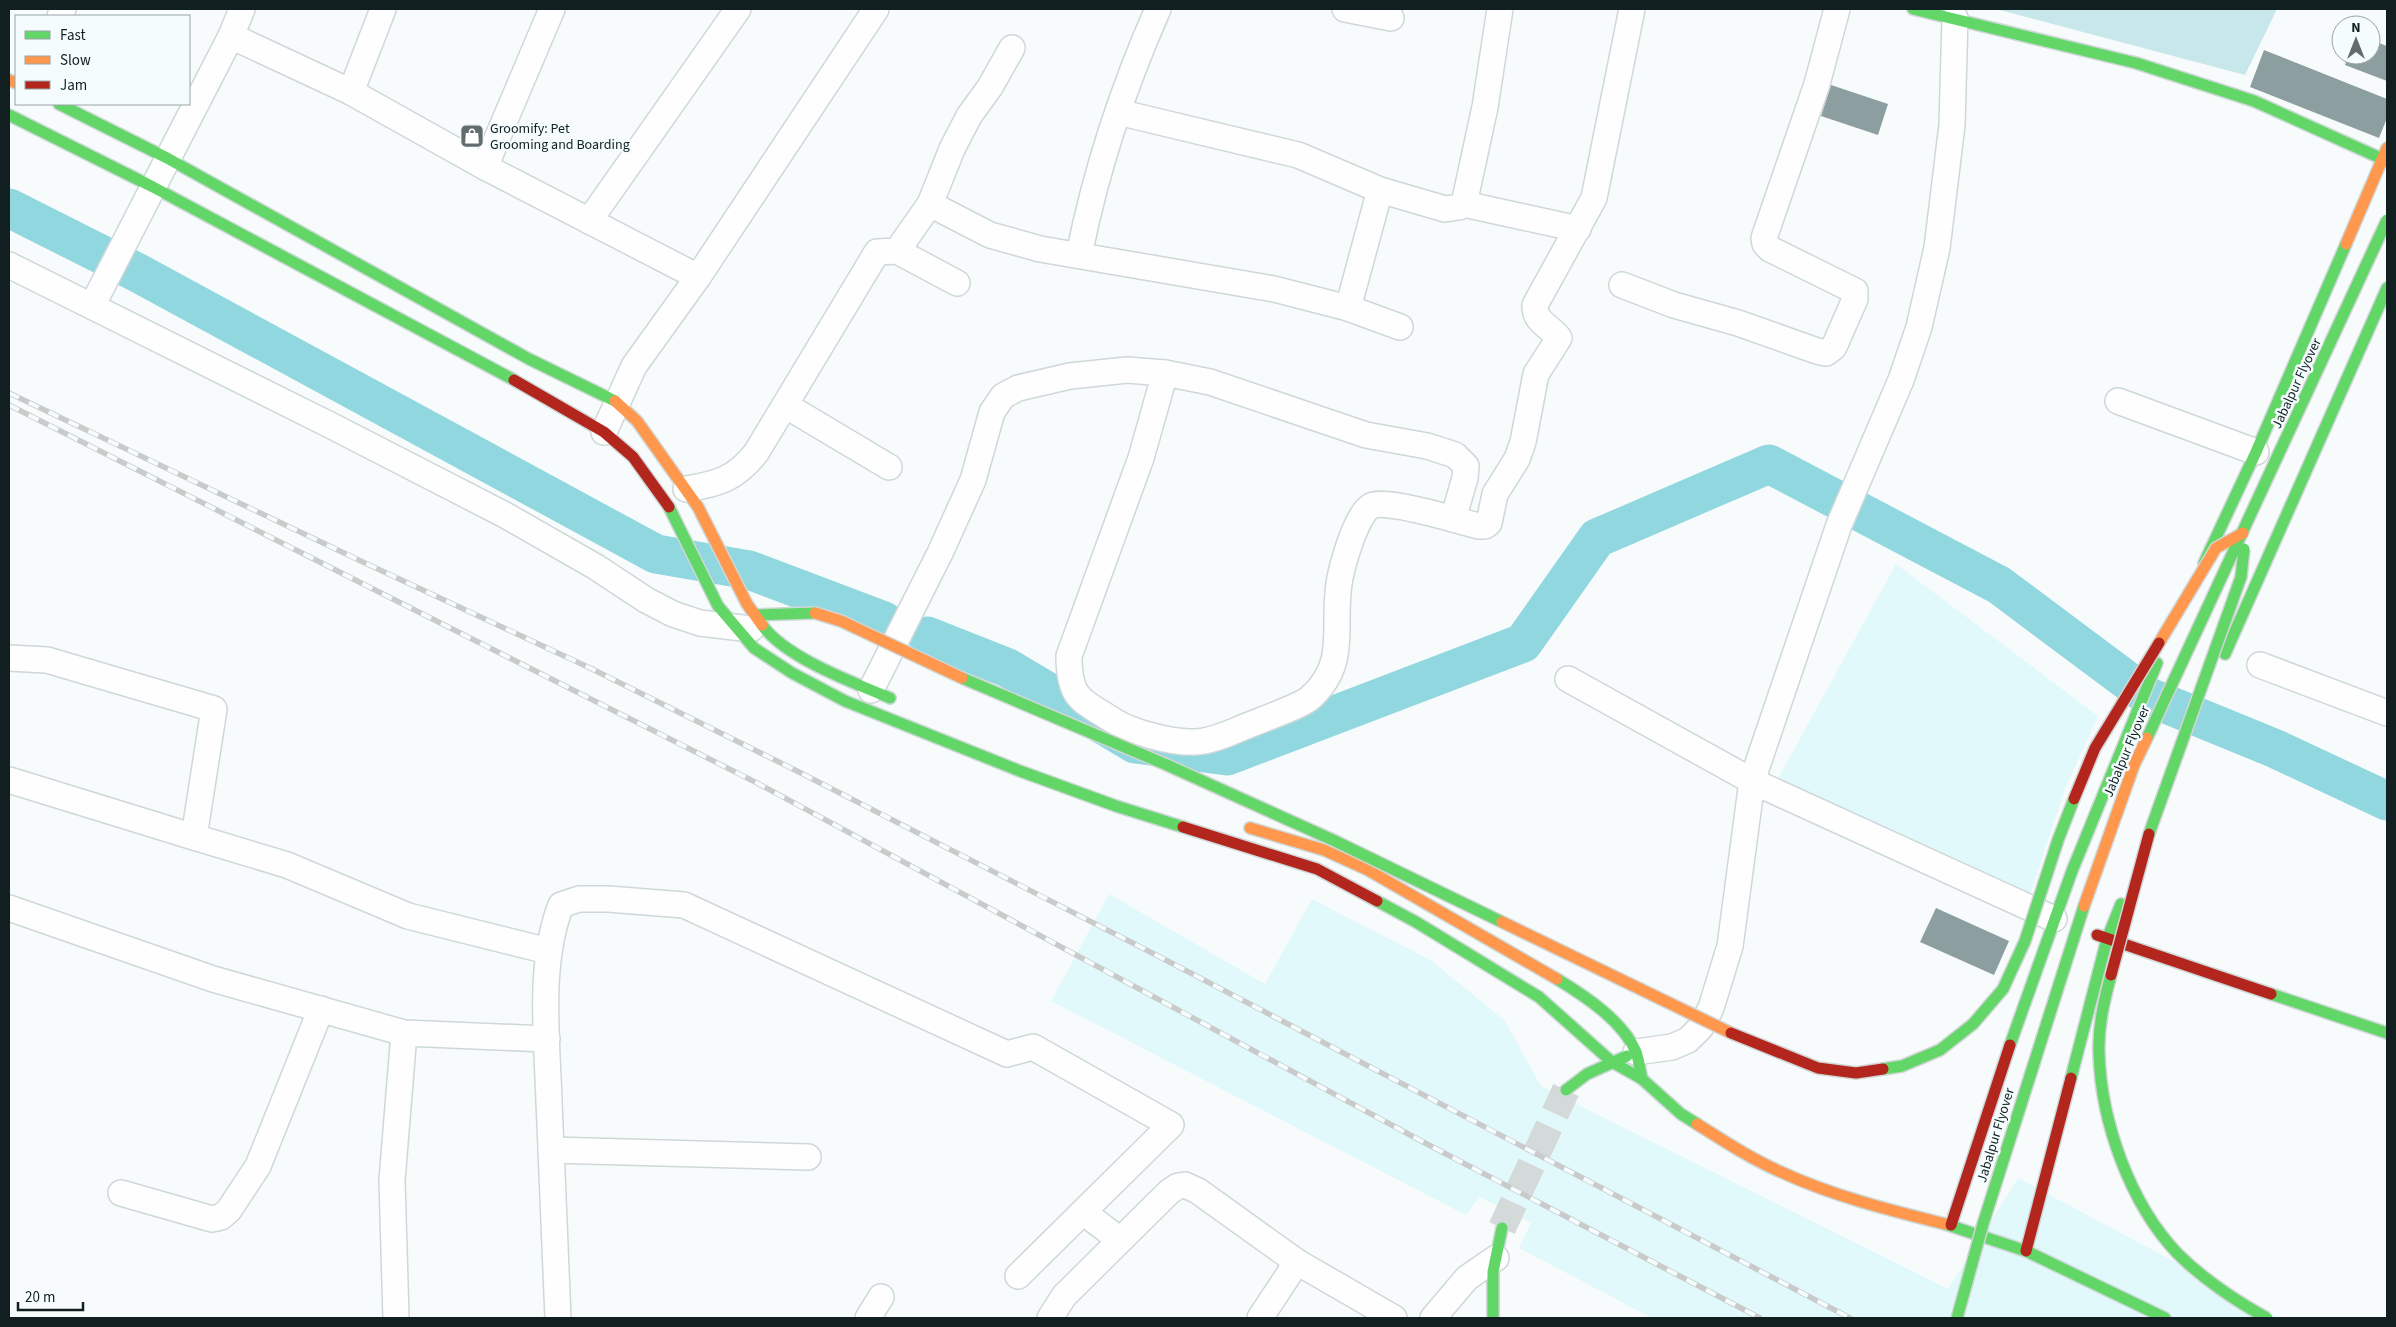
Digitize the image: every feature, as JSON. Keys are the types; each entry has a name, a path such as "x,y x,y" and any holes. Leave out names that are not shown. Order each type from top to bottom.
{"street":[{"path":"98,296 231,36 242,9"},
{"path":"351,92 383,9"},
{"path":"485,167 552,9"},
{"path":"589,221 738,9"},
{"path":"604,432 634,366 698,277 876,9"},
{"path":"1079,255 1096,178 1118,112 1158,9"},
{"path":"1345,9 1392,18"},
{"path":"1464,204 1486,107 1500,9"},
{"path":"1165,373 1141,458 1069,656 1069,676 1078,698 1120,726 1162,738 1191,742 1218,738 1309,699 1328,677 1338,647 1338,591 1354,532 1363,514 1371,506 1377,504 1401,507 1478,526 1485,526 1489,523 1495,494 1517,459 1526,431 1536,374 1559,338 1538,319 1534,312 1535,305 1594,198 1632,9"},
{"path":"1622,285 1674,305 1738,323 1817,351 1826,353 1834,347 1855,299 1855,291 1770,249 1765,244 1764,238 1817,84 1836,9"},
{"path":"1913,9 2136,63 2245,98 2386,156 2256,452 2138,706 2054,919 1951,1225"},
{"path":"1566,1090 1587,1074 1636,1052 1672,1047 1688,1040 1702,1027 1711,1008 1730,946 1752,781 1839,525 1901,380 1920,327 1937,248 1952,125 1954,18"},
{"path":"231,36 351,92 485,167 698,277"},
{"path":"897,251 930,204 952,149 969,116 990,87 1012,48"},
{"path":"61,105 168,158 529,359 618,402 637,421 692,498 747,604 752,624 754,648 792,673 845,700 1020,771 1116,806 1317,869 1416,922 1539,997 1612,1062 1642,1079 1681,1114 1737,1149 1780,1172 1873,1206 1951,1225 2026,1252 2165,1318"},
{"path":"1118,112 1298,154 1380,190 1445,209 1459,207 1464,204 1578,229"},
{"path":"9,115 153,187 546,398 604,432 633,457 672,512 718,606 752,624 826,671 899,702"},
{"path":"1348,308 1380,190"},
{"path":"930,204 990,235 1040,249 1274,289 1348,308 1400,327"},
{"name":"Jabalpur Flyover","path":"1958,1318 1983,1224 2076,927 2134,764 2387,220"},
{"path":"692,498 744,467 756,453 877,252 897,251 957,283"},
{"path":"9,265 98,296 505,515 666,610 700,623 752,624 815,613 841,621 967,680 1166,765 1335,841 1748,1042 1818,1068 1856,1073 1902,1066 1940,1050 1973,1024 2002,988 2025,941 2058,840 2095,748 2216,548 2245,528"},
{"path":"2026,1252 2107,939 2193,729 2387,288"},
{"path":"872,690 940,553 973,480 992,412 1003,396 1018,388 1070,376 1127,370 1165,373 1210,382 1366,435 1426,446 1455,455 1466,466 1465,478 1453,520"},
{"path":"2118,401 2256,452"},
{"path":"785,405 889,467"},
{"path":"2245,528 2241,577 2148,838 2112,967 2102,1010 2099,1052 2104,1103 2118,1154 2142,1206 2178,1254 2237,1302 2267,1318"},
{"path":"9,658 47,660 214,709 194,837"},
{"path":"2260,665 2387,713"},
{"path":"1568,679 1752,781 2054,919 2107,939 2387,1033"},
{"path":"9,780 287,865 408,916 548,951"},
{"path":"1239,825 1324,850 1368,870 1562,982 1608,1016 1622,1031 1636,1052 1642,1079"},
{"path":"558,1318 547,1039 548,951 552,927 561,905 579,899 608,899 684,905 1007,1054 1033,1047 1171,1125 1018,1276"},
{"path":"9,908 213,979 404,1032 547,1039"},
{"path":"121,1193 212,1219 221,1217 229,1210 258,1166 321,1009"},
{"path":"396,1318 392,1180 404,1032"},
{"path":"551,1150 808,1157"},
{"path":"1050,1318 1064,1296 1168,1192 1178,1186 1185,1185 1212,1200 1296,1262 1394,1318"},
{"path":"1083,1212 1120,1240"},
{"path":"1493,1318 1493,1272 1502,1228"},
{"path":"1433,1318 1467,1278 1496,1258"},
{"path":"1260,1318 1296,1262"},
{"path":"868,1318 881,1297"}],"shaded area":[{"path":"1996,9 2277,9 2245,75"},
{"path":"1896,564 2098,716 2065,789 2029,898 1776,782"},
{"path":"1109,894 1265,984 1312,899 1432,961 1505,1021 1541,1086 1948,1289 2018,1178 2280,1318 1652,1318 1519,1248 1531,1223 1480,1197 1466,1215 1051,1001"}],"building":[{"path":"2381,44 2387,46 2387,81 2345,65 2381,65"},
{"path":"2264,50 2387,99 2387,118 2379,138 2250,87"},
{"path":"1831,85 1888,104 1878,135 1821,116"},
{"path":"1936,908 2009,941 1994,975 1920,942"}],"waterway":[{"path":"9,208 138,273 656,554 749,570 884,621"},
{"path":"927,636 1008,668 1135,744 1227,756 1523,643 1597,538 1769,464 1999,585 2149,697 2276,749 2387,801"}],"tunnel":[{"path":"1502,1228 1566,1090"}],"railway":[{"path":"9,393 590,668 795,770 1160,957 1850,1318"},
{"path":"9,405 757,783 1425,1143 1760,1318"}],"traffic: fast":[{"path":"1913,9 2136,63 2254,101 2387,161"},
{"path":"61,105 167,158 529,359 615,401"},
{"path":"9,115 153,187 514,380"},
{"path":"2147,738 2387,220"},
{"path":"2204,563 2256,452 2346,244"},
{"path":"2225,654 2387,288"},
{"path":"669,507 718,606 754,648 792,673 845,701 1020,771 1116,806 1183,827"},
{"path":"2149,834 2241,577 2244,549"},
{"path":"755,615 815,613"},
{"path":"762,625 773,637 803,658 839,677 890,698"},
{"path":"2010,1045 2072,871 2157,663"},
{"path":"962,678 1167,765 1335,841 1502,922"},
{"path":"1883,1069 1902,1066 1940,1050 1973,1024 2003,989 2025,941 2058,840 2074,799"},
{"path":"1377,901 1416,922 1539,997 1612,1062 1642,1079 1681,1114 1697,1124"},
{"path":"2071,1078 2107,939 2121,904"},
{"path":"1957,1318 1983,1224 2084,906"},
{"path":"2111,975 2099,1033 2101,1079 2112,1134 2132,1187 2161,1234 2178,1254 2220,1289 2267,1318"},
{"path":"1557,979 1591,1001 1622,1030 1636,1052 1642,1079"},
{"path":"2271,994 2387,1033"},
{"path":"1566,1090 1587,1074 1627,1056"},
{"path":"1945,1224 2026,1251 2165,1318"},
{"path":"1493,1318 1493,1272 1502,1228"}],"traffic: slow":[{"path":"9,80 15,83"},
{"path":"2346,244 2387,148"},
{"path":"615,401 637,421 698,507 747,604 762,625"},
{"path":"2159,643 2216,548 2243,533"},
{"path":"815,613 841,621 962,678"},
{"path":"2084,906 2134,765 2147,738"},
{"path":"1250,828 1324,850 1368,870 1557,979"},
{"path":"1502,922 1731,1033"},
{"path":"1697,1124 1738,1150 1801,1181 1862,1202 1945,1224"}],"traffic: jam":[{"path":"514,380 604,432 633,457 669,507"},
{"path":"2074,799 2095,748 2159,643"},
{"path":"1183,827 1317,869 1377,901"},
{"path":"2111,975 2149,834"},
{"path":"2097,935 2271,994"},
{"path":"1731,1033 1818,1068 1856,1073 1883,1069"},
{"path":"1951,1225 2010,1045"},
{"path":"2026,1251 2071,1078"}],"place":[{"name":"Groomify: Pet Grooming and Boarding","path":"472,136"}]}
